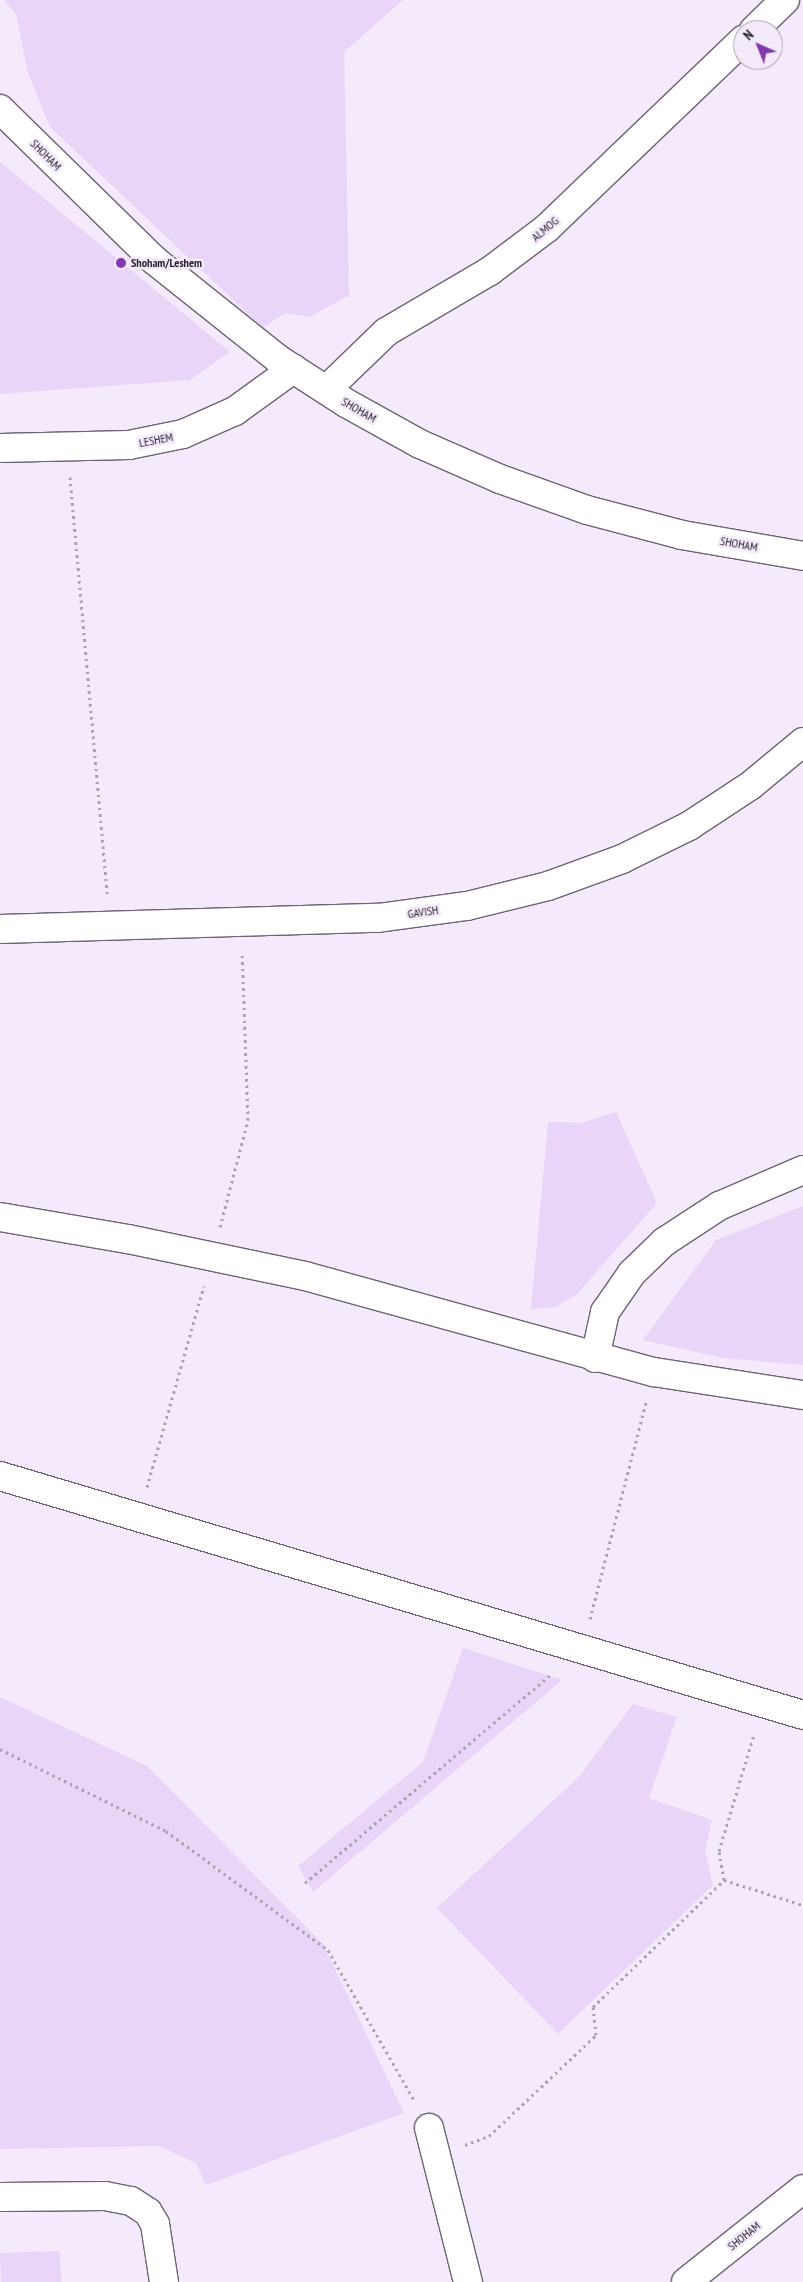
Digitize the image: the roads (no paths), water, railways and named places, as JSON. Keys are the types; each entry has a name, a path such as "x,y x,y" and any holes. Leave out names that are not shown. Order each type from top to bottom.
{"street":[{"path":"764,20 785,0"},
{"name":"ALMOG","path":"326,390 356,357 386,332 490,271 547,228 733,50"},
{"name":"SHOHAM","path":"0,109 154,260 214,311 326,390 420,444 500,479 552,498 682,535 803,556"},
{"name":"LESHEM","path":"0,448 129,445 183,434 236,411 293,368"},
{"name":"GAVISH","path":"0,929 378,918 467,906 548,886 622,859 689,826 750,786 803,742"},
{"path":"595,1358 605,1312 632,1273 664,1242 719,1206 803,1170"},
{"path":"0,1218 128,1239 305,1276 459,1317 595,1358 654,1372 803,1395"},
{"path":"0,1476 803,1715"},
{"path":"429,2128 468,2282"},
{"name":"SHOHAM","path":"686,2282 803,2189"},
{"path":"0,2197 106,2196 132,2201 148,2212 155,2224 164,2282"}],"place":[{"name":"Shoham/Leshem","path":"121,263"}]}
